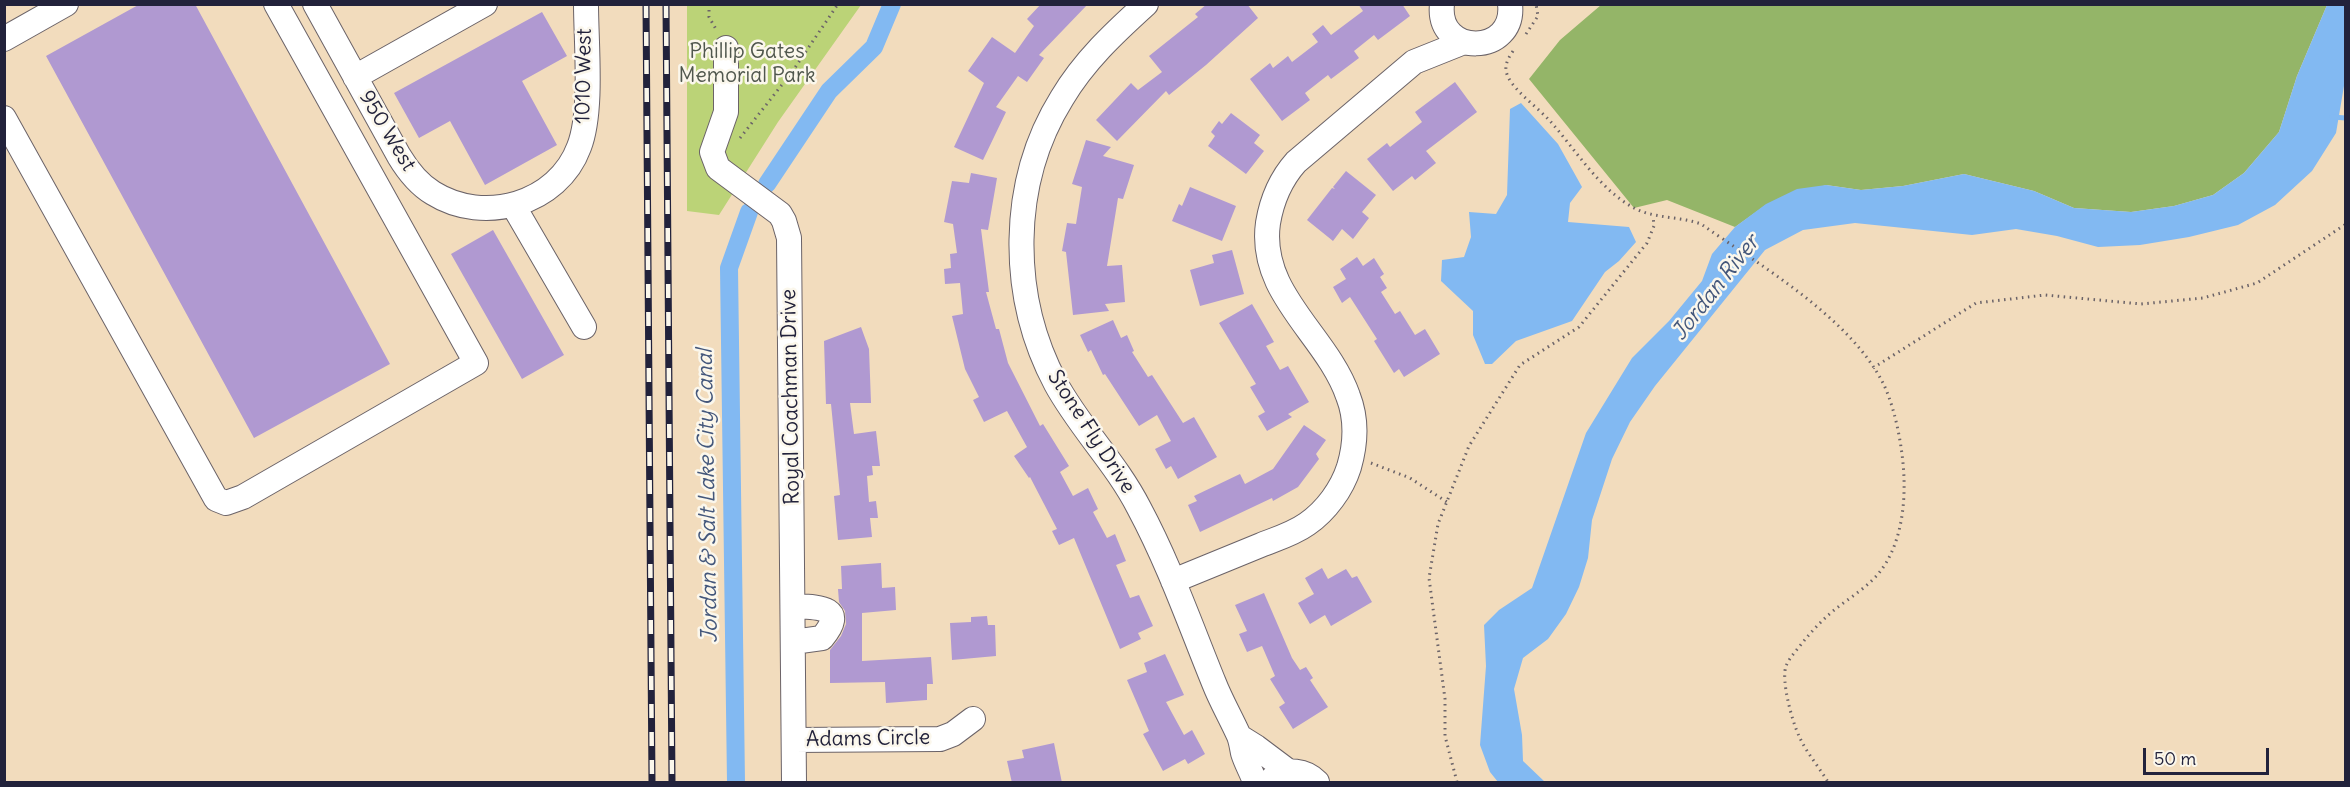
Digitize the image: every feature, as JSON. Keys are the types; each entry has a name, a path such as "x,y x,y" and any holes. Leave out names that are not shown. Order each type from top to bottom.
{"street":[{"path":"4,39 66,4"},
{"path":"4,118 216,499 226,503 243,497 476,363 276,4"},
{"name":"950 West","path":"315,4 399,156 422,185 442,199 465,206 490,208 522,202"},
{"name":"1010 West","path":"522,202 555,182 569,168 583,135 586,107 586,4"},
{"name":"Stone Fly Drive","path":"1146,4 1108,38 1092,57 1061,98 1049,120 1035,159 1025,199 1022,220 1022,270 1031,320 1047,364 1069,405 1112,463 1138,505 1173,581 1221,702 1240,737 1244,756 1256,783"},
{"path":"355,77 482,5"},
{"path":"1414,62 1442,10"},
{"path":"1442,10 1449,32 1464,42 1473,44 1491,41 1517,17"},
{"path":"1173,581 1307,525 1330,502 1347,474 1352,458 1355,428 1348,396 1334,368 1277,283 1267,243 1274,197 1296,162 1414,62 1464,42"},
{"name":"Royal Coachman Drive","path":"726,48 726,112 713,145 713,158 718,168 780,214 789,238 794,783"},
{"path":"522,202 584,327"},
{"path":"793,606 823,608 832,618 829,629 822,638 793,642"},
{"name":"Adams Circle","path":"794,740 940,739 952,734 973,719"},
{"name":"Stone Fly Drive","path":"1240,737 1256,747 1278,777 1307,774 1317,783"}],"path":[{"path":"709,4 710,17 726,48"},
{"path":"735,144 792,72 838,4"},
{"path":"1517,17 1538,16 1536,4"},
{"path":"1517,46 1508,60 1505,69 1507,75 1517,90 1549,119 1611,191 1634,208 1653,216 1688,220 1701,224 1777,277 1824,314 1853,341 1873,368 1890,402 1903,459 1904,495 1892,553 1881,571 1816,625 1791,657 1785,675 1785,685 1799,737 1828,783"},
{"path":"1457,783 1445,736 1445,699 1429,578 1438,524 1469,446 1520,365 1579,327 1647,243 1654,226 1653,216"},
{"path":"1873,368 1976,303 2045,295 2141,304 2203,298 2257,283 2346,224"},
{"path":"1371,463 1410,478 1447,501"}],"green space":[{"name":"Phillip Gates Memorial Park","path":"687,5 861,5 778,122 719,215 687,211"},
{"path":"1601,5 2327,5 2297,76 2279,132 2244,173 2213,195 2174,206 2131,212 2074,208 2034,191 1964,174 1903,186 1861,190 1826,185 1766,205 1735,227 1667,200 1634,208 1529,79 1560,40"}],"water":[{"name":"Jordan River","path":"2327,5 2345,5 2345,80 2336,133 2312,171 2275,205 2238,225 2189,237 2140,245 2098,247 2057,236 2016,229 1972,235 1855,223 1803,230 1765,250 1655,386 1630,422 1612,459 1592,520 1588,558 1579,587 1566,614 1548,639 1523,658 1514,689 1522,735 1523,761 1545,782 1498,782 1490,772 1480,745 1486,666 1484,625 1499,610 1532,588 1586,433 1632,358 1669,321 1702,281 1712,254 1735,227 1766,204 1797,189 1826,185 1861,190 1903,186 1964,174 2034,191 2074,208 2131,212 2174,206 2213,195 2244,173 2279,132 2297,76"},
{"path":"1521,103 1558,144 1582,187 1570,203 1568,222 1629,227 1636,242 1619,261 1605,272 1572,321 1516,341 1492,364 1485,364 1473,335 1473,311 1441,281 1442,260 1464,257 1471,237 1469,212 1496,214 1507,195 1510,109"}],"building":[{"path":"140,4 195,4 390,364 254,438 46,56"},
{"path":"1041,4 1088,4 1039,55 1044,58 1027,82 1018,76 996,107 1006,112 983,160 954,147 984,83 968,71 992,37 1015,53 1034,26 1027,19"},
{"path":"1207,4 1247,4 1258,18 1169,95 1166,91 1117,141 1096,120 1131,83 1138,90 1162,72 1149,56 1198,17 1195,14"},
{"path":"1358,4 1402,4 1410,16 1378,40 1374,35 1354,51 1359,58 1331,79 1328,75 1305,93 1310,100 1282,121 1250,79 1270,63 1273,68 1288,56 1292,62 1318,42 1312,34 1323,25 1331,35 1363,11"},
{"path":"542,12 567,56 522,81 557,145 485,185 450,121 419,138 394,93"},
{"path":"1455,82 1477,112 1426,151 1436,163 1415,180 1412,176 1393,191 1367,159 1387,143 1390,147 1422,122 1415,112"},
{"path":"1231,113 1260,135 1254,143 1264,151 1246,174 1208,146 1215,136 1211,132 1219,121 1222,124"},
{"path":"1086,140 1111,147 1103,156 1134,165 1123,199 1118,198 1107,266 1122,265 1125,302 1105,304 1109,311 1073,315 1066,252 1062,251 1067,223 1076,224 1082,187 1072,184"},
{"path":"1346,171 1376,195 1362,212 1369,218 1353,239 1342,229 1333,241 1307,220 1332,188 1335,189 1333,187"},
{"path":"971,173 997,178 988,230 981,229 989,292 986,292 1008,363 1040,426 1043,424 1069,466 1060,472 1073,496 1088,488 1098,509 1093,512 1107,538 1115,534 1126,561 1116,565 1130,598 1139,595 1153,626 1138,633 1141,639 1120,649 1074,538 1059,545 1052,531 1057,529 1030,477 1014,456 1027,447 1007,411 984,422 973,400 979,397 965,369 952,316 963,314 960,283 945,284 944,269 951,268 950,254 957,253 953,224 944,222 952,181 969,183"},
{"path":"1190,187 1236,206 1222,241 1172,221 1179,204 1182,206"},
{"path":"493,230 564,355 522,379 451,254"},
{"path":"1232,250 1244,294 1200,306 1190,270 1214,263 1212,255"},
{"path":"1357,257 1363,266 1374,258 1384,274 1380,277 1387,288 1381,292 1395,314 1400,311 1415,335 1425,329 1440,354 1404,377 1399,369 1394,373 1374,341 1377,339 1350,297 1342,303 1333,287 1346,279 1340,269"},
{"path":"1252,304 1274,342 1266,346 1280,370 1288,366 1309,402 1288,414 1292,417 1267,431 1258,416 1265,412 1250,387 1256,384 1219,323"},
{"path":"1113,320 1121,338 1127,335 1134,351 1132,352 1148,377 1152,375 1183,423 1194,417 1217,457 1178,479 1171,466 1166,469 1155,449 1171,441 1157,415 1139,426 1105,374 1103,375 1091,350 1088,352 1080,335"},
{"path":"861,327 869,349 871,403 850,403 854,434 876,431 880,466 872,466 873,475 867,476 869,502 876,501 878,518 870,518 872,537 838,540 834,496 840,495 831,404 826,404 824,341"},
{"path":"1304,425 1326,440 1316,454 1319,459 1298,487 1273,501 1272,498 1200,532 1188,505 1197,501 1194,496 1240,474 1245,484 1273,469"},
{"path":"881,563 882,588 895,587 896,610 862,613 862,661 931,657 933,684 927,684 927,700 886,703 885,682 830,683 830,650 841,636 846,624 845,611 839,602 838,589 842,589 841,566"},
{"path":"1322,568 1328,579 1346,569 1352,578 1357,576 1372,602 1331,626 1325,615 1310,624 1298,603 1314,594 1305,578"},
{"path":"1264,593 1292,658 1300,670 1306,667 1313,678 1310,680 1328,707 1293,729 1279,707 1285,703 1270,679 1275,676 1262,646 1247,652 1239,634 1247,631 1235,605"},
{"path":"987,616 988,625 995,625 996,656 952,660 950,623 971,622 971,617"},
{"path":"1165,654 1184,695 1166,702 1184,735 1192,730 1205,754 1188,764 1185,759 1163,771 1143,734 1149,731 1127,680 1147,672 1144,663"},
{"path":"1054,743 1062,783 1012,783 1007,761 1024,758 1022,750"}],"waterway":[{"name":"Jordan & Salt Lake City Canal","path":"767,184 829,91 874,47 892,4"},
{"path":"2332,117 2346,118"},
{"name":"Jordan & Salt Lake City Canal","path":"736,782 729,268 749,212"}],"railway":[{"path":"646,4 652,782"},
{"path":"666,4 672,782"}]}
